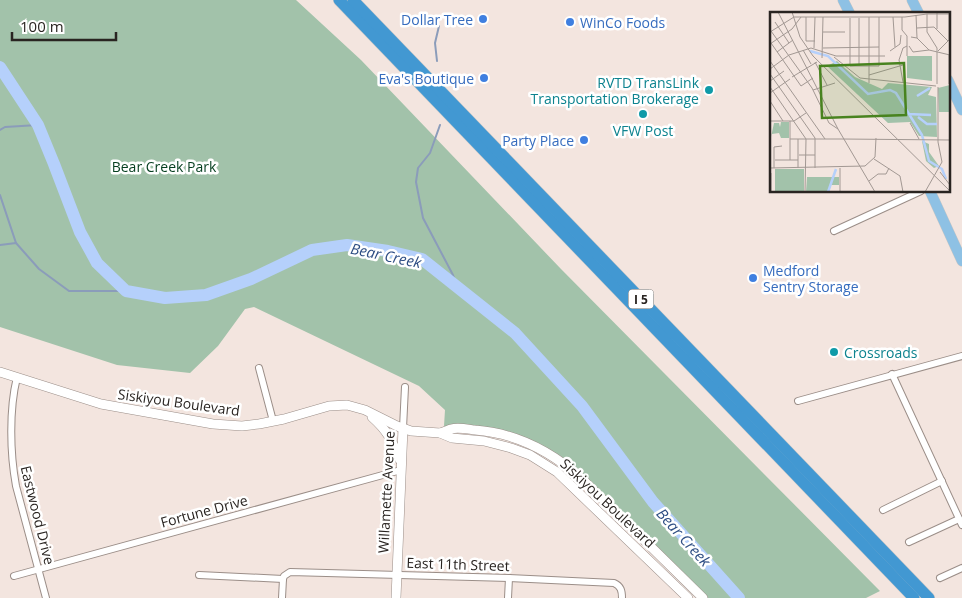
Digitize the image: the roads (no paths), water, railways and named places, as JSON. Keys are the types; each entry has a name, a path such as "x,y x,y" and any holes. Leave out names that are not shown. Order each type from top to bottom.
{"highway":[{"name":"I 5","path":"339,0 914,598"},
{"name":"I 5","path":"353,0 929,598"}],"main road":[{"path":"843,0 849,12"},
{"path":"912,0 917,12"},
{"path":"950,84 962,110"},
{"path":"930,192 962,261"}],"street":[{"path":"834,231 919,192"},
{"path":"798,401 962,356"},
{"path":"259,368 273,421"},
{"name":"Siskiyou Boulevard","path":"0,372 93,402 136,411 227,425 242,426 273,421 335,405 355,406 403,428 440,433 452,438 484,441 504,446 530,455 565,479 688,598"},
{"path":"892,374 961,522 909,542"},
{"name":"Eastwood Drive","path":"17,378 12,402 13,470 46,598"},
{"name":"Willamette Avenue","path":"396,598 405,387"},
{"path":"364,410 382,425 388,433 401,467"},
{"name":"Siskiyou Boulevard","path":"440,433 452,428 494,433 524,442 552,456 582,479 703,598"},
{"name":"Fortune Drive","path":"14,576 401,467"},
{"path":"883,510 942,481"},
{"path":"940,578 962,568"},
{"name":"East 11th Street","path":"283,579 290,572 302,572 614,583 620,588 622,598"},
{"path":"198,575 283,579 282,598"},
{"path":"508,598 509,578"}],"waterway":[{"path":"437,61 435,43 439,26"},
{"name":"Bear Creek","path":"0,67 38,125 80,232 97,263 126,291 165,298 206,295 251,279 312,250 347,245 388,251 422,259 515,333 582,406 653,502 739,598"},
{"path":"0,130 5,127 38,125"},
{"path":"440,125 430,153 418,168 416,182 423,218 453,275 458,289"},
{"path":"0,195 16,243"},
{"path":"0,245 16,243 39,269 69,291 126,291"}],"place":[{"name":"Dollar Tree","path":"483,19"},
{"name":"WinCo Foods","path":"570,22"},
{"name":"Eva's Boutique","path":"484,78"},
{"name":"RVTD TransLink Transportation Brokerage","path":"709,90"},
{"name":"VFW Post","path":"643,114"},
{"name":"Party Place","path":"584,140"},
{"name":"Medford Sentry Storage","path":"753,278"},
{"name":"Crossroads","path":"834,352"}],"park label":[{"name":"Bear Creek Park","path":"164,166"}]}
